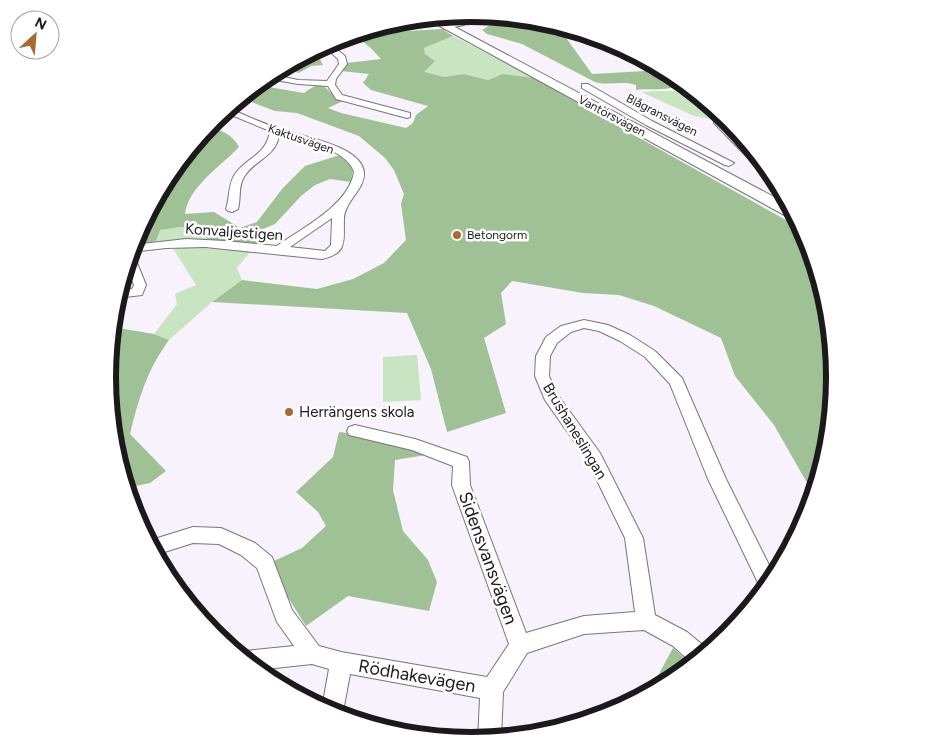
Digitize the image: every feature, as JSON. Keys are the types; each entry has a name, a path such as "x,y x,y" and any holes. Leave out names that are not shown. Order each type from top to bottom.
{"street":[{"name":"Vantörsvägen","path":"450,23 711,170 782,208"},
{"path":"334,51 342,58 343,64 332,79 331,84 339,97 407,114"},
{"path":"280,78 298,82 331,84"},
{"name":"Blågransvägen","path":"585,86 649,123 729,163"},
{"name":"Kaktusvägen","path":"234,113 275,130 332,149 350,159 359,171 358,181 340,207 280,250"},
{"path":"232,209 240,175 267,153 275,139 275,130"},
{"path":"711,170 749,157"},
{"name":"Konvaljestigen","path":"137,257 166,244 248,246 328,255 333,252 338,244 338,213 340,207"},
{"name":"Konvaljestigen","path":"126,293 137,292 140,285 133,270"},
{"name":"Brushaneslingan","path":"646,620 634,538 594,457 550,396 542,376 543,356 551,340 566,329 584,324 603,328 625,338 650,354 677,382 717,478 765,577"},
{"name":"Sidensvansvägen","path":"354,431 415,445 462,462 461,485 520,645"},
{"path":"159,546 193,535 221,536 248,548 265,563 284,615 312,654"},
{"path":"489,732 492,690 520,645 584,625 646,620 680,639 695,652"},
{"name":"Rödhakevägen","path":"255,659 312,654 342,662 492,690"},
{"name":"Rödhakevägen","path":"334,704 342,662"}],"green space":[{"path":"493,23 540,29 564,35 592,74 650,71 674,86 664,89 636,90 636,85 631,84 595,82 522,44 487,34 482,30"},
{"path":"442,29 453,36 424,48 425,54 435,61 424,72 444,77 464,74 488,80 503,74 534,78 790,222 807,263 814,286 823,331 825,354 826,378 823,424 809,486 774,425 735,376 721,338 654,306 619,295 583,293 512,281 501,293 506,324 484,338 506,413 447,432 431,369 407,313 212,302 242,280 317,289 353,279 384,263 406,240 401,204 404,194 394,170 385,158 359,136 297,113 275,111 249,101 267,87 304,93 317,86 322,86 343,101 328,108 341,113 406,128 413,123 416,115 428,106 371,90 363,83 369,74 341,71 347,63 381,59 360,40 390,32"},
{"path":"453,36 534,78 497,76 488,80 464,74 444,77 423,72 435,61 425,54 424,48"},
{"path":"319,57 323,65 311,66 299,73 292,71"},
{"path":"680,91 701,107 711,119 694,116 641,92"},
{"path":"217,129 230,136 239,147 199,186 187,204 185,214 214,212 240,228 257,222 282,189 305,166 340,155 353,168 351,182 330,179 315,185 301,196 275,224 263,229 258,244 207,241 205,228 180,227 160,230 156,241 142,244 153,220 176,180 189,161"},
{"path":"180,227 205,228 207,241 156,241 160,230"},
{"path":"172,247 251,251 237,268 242,280 212,302 169,340 154,334 177,304 175,294 196,285"},
{"path":"119,328 154,334 169,340 149,373 130,434 166,471 150,483 133,486 123,447 119,424 116,378"},
{"path":"417,355 421,400 383,402 383,357"},
{"path":"339,432 363,435 426,455 395,460 393,490 403,531 428,560 437,582 429,611 348,596 306,626 284,591 274,561 302,548 326,526 318,512 296,492 333,457"},
{"path":"673,648 686,660 668,673 655,681"}],"place":[{"name":"Betongorm","path":"457,235"},
{"name":"Herrängens skola","path":"289,412"}]}
